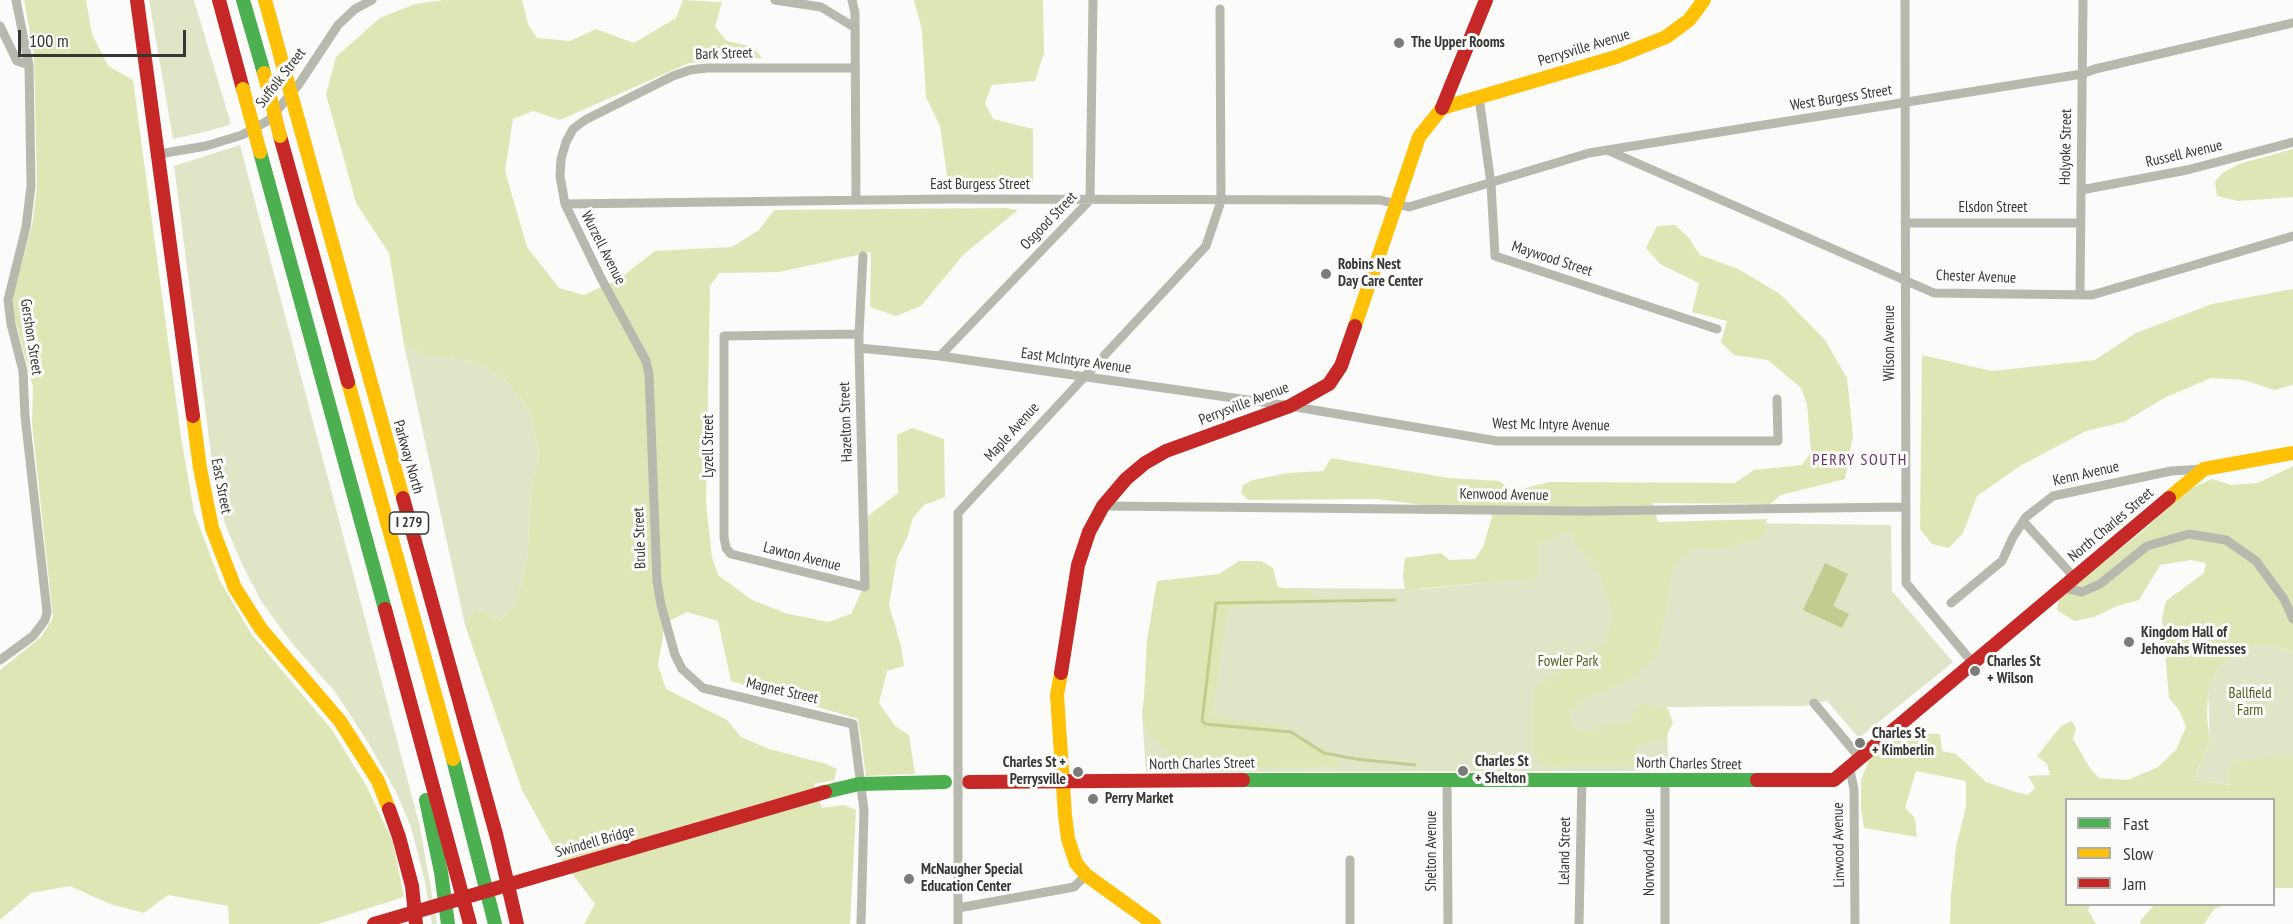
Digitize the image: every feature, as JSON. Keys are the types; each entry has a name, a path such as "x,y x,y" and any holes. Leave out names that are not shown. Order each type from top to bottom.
{"main road":[{"name":"East Street","path":"137,0 200,468 212,528 234,588 261,629 340,721 378,781 399,837 412,886 416,924"},
{"path":"219,0 470,924"},
{"path":"243,0 447,737 495,924"},
{"name":"Parkway North","path":"265,0 496,834 517,924"},
{"path":"1442,108 1486,0"},
{"name":"Perrysville Avenue","path":"1154,924 1086,876 1076,863 1068,840 1061,782 1057,695 1078,565 1089,532 1102,506 1126,479 1145,463 1166,451 1290,406 1329,384 1341,366 1419,137 1442,108 1616,57 1666,37 1689,20 1704,0"},
{"name":"North Charles Street","path":"969,782 1447,779 1834,780 2204,469 2293,453"},
{"path":"405,685 401,708 429,812 448,924"},
{"path":"859,784 945,782"},
{"name":"Swindell Bridge","path":"374,924 859,784"}],"street":[{"name":"Gershon Street","path":"0,660 33,636 45,620 47,612 25,416 23,371 11,324 8,300 26,227 31,186 29,65 16,0"},
{"name":"Suffolk Street","path":"159,154 206,146 242,135 269,120 299,84 338,25 355,9 372,0"},
{"path":"775,0 821,7 854,27"},
{"path":"852,0 856,200"},
{"name":"Osgood Street","path":"940,356 1090,201 1093,0"},
{"name":"Wilson Avenue","path":"1905,0 1906,583 1972,662"},
{"name":"Holyoke Street","path":"2080,295 2083,0"},
{"name":"Maple Avenue","path":"958,924 958,513 1206,246 1221,201 1220,9"},
{"name":"West Burgess Street","path":"1395,204 1409,207 1417,205 1589,153 2082,74 2095,69 2293,23"},
{"path":"0,26 16,61 29,65"},
{"name":"Bark Street","path":"573,129 585,120 673,76 690,70 855,68"},
{"name":"Maywood Street","path":"1479,98 1491,184 1495,256 1717,328"},
{"name":"Wurzell Avenue","path":"573,129 561,159 560,176 565,204 601,278 641,350 649,374"},
{"name":"Russell Avenue","path":"2081,190 2187,170 2293,142"},
{"name":"Chester Avenue","path":"1607,150 1934,293 2092,295 2293,236"},
{"name":"East Burgess Street","path":"565,204 856,200 1380,200 1395,204"},
{"name":"Elsdon Street","path":"1905,223 2080,224"},
{"name":"Hazelton Street","path":"863,256 859,348 865,587"},
{"name":"Lyzell Street","path":"731,554 726,548 724,537 724,336 859,334"},
{"name":"East McIntyre Avenue","path":"859,348 940,356 1290,406"},
{"name":"Brule Street","path":"649,374 657,581 661,605 675,655 682,669 703,688"},
{"name":"West Mc Intyre Avenue","path":"1290,406 1497,441 1778,441 1778,399"},
{"name":"Kenn Avenue","path":"1951,603 2002,561 2023,521 2034,509 2053,496 2170,471 2204,469"},
{"name":"Kenwood Avenue","path":"1102,506 1586,511 1905,507"},
{"path":"2023,521 2074,577"},
{"path":"2061,587 2082,592 2100,584 2147,546 2189,534 2226,540 2256,561 2284,600 2293,619"},
{"name":"Lawton Avenue","path":"731,554 865,587"},
{"name":"Magnet Street","path":"703,688 853,724 859,784"},
{"path":"1814,703 1854,762"},
{"name":"Linwood Avenue","path":"1854,762 1855,924"},
{"name":"Shelton Avenue","path":"1447,779 1448,924"},
{"name":"Leland Street","path":"1579,924 1582,779"},
{"name":"Norwood Avenue","path":"1665,780 1665,924"},
{"path":"859,784 864,810 861,924"},
{"path":"1350,860 1350,924"},
{"path":"958,908 1074,887 1086,876"}],"green space":[{"path":"24,0 86,0 92,34 108,66 133,80 181,437 194,512 220,581 252,635 332,730 367,787 393,842 404,897 318,924 229,924 228,906 168,895 144,913 110,904 70,886 31,893 0,920 0,670 41,637 53,618 32,423 33,387 13,312 13,296 32,225 37,187 34,55"},
{"path":"149,0 194,0 231,124 173,139"},
{"path":"444,0 522,0 528,24 537,38 570,41 596,29 634,43 676,18 683,0 722,2 715,27 727,41 753,47 762,58 689,63 560,120 533,111 513,119 505,171 527,247 559,288 584,295 619,279 655,251 732,247 759,230 774,210 1005,208 1018,210 964,254 921,306 896,316 870,307 871,252 779,272 719,273 710,286 706,503 712,557 718,575 752,600 785,613 828,622 851,614 869,576 868,516 898,493 897,435 912,428 944,439 945,497 924,505 913,518 907,538 897,558 889,605 901,646 904,666 887,671 879,703 895,726 909,735 915,774 866,776 858,719 731,681 718,621 687,612 665,623 658,665 666,689 727,720 741,737 769,749 837,769 834,780 814,784 822,808 844,805 856,810 850,924 584,924 595,904 558,855 522,790 465,625 475,610 501,619 517,601 528,551 531,491 539,457 530,411 504,378 476,362 421,354 404,345 389,253 356,203 326,94 336,57 380,18 415,4"},
{"path":"914,0 1043,0 1044,53 1035,81 992,85 985,103 993,119 1033,129 1033,183 948,183 940,126 926,97 922,30"},
{"path":"240,145 420,827 437,924 432,924 425,882 411,827 396,792 336,693 291,642 261,601 225,524 212,462 174,166"},
{"path":"2293,149 2293,197 2238,201 2217,196 2215,182 2222,173 2239,164"},
{"path":"1675,225 1689,238 1700,255 1738,269 1780,294 1825,340 1847,378 1853,435 1845,479 1781,495 1770,504 1653,503 1658,522 1767,519 1765,536 1723,549 1690,548 1673,566 1655,656 1629,680 1585,698 1569,714 1573,727 1582,731 1628,722 1642,703 1668,709 1673,723 1665,738 1648,744 1636,745 1635,766 1542,767 1533,750 1535,690 1563,667 1566,652 1595,653 1607,640 1612,610 1600,574 1578,548 1569,531 1538,544 1538,578 1405,590 1403,576 1405,558 1441,553 1449,560 1475,559 1483,547 1492,517 1488,508 1431,506 1376,499 1248,500 1241,493 1243,485 1253,480 1288,473 1323,471 1331,458 1449,478 1499,481 1513,491 1550,482 1735,483 1754,470 1802,465 1811,452 1807,404 1801,388 1768,360 1734,355 1721,342 1727,321 1692,312 1699,283 1660,264 1646,248 1657,226"},
{"path":"2293,289 2293,385 2275,390 2244,380 2211,378 2166,397 2124,422 2086,431 2020,466 1977,496 1963,533 1949,548 1932,544 1920,529 1922,355 1992,371 2095,360 2136,333 2212,304"},
{"path":"404,345 421,354 476,362 504,378 530,411 539,457 531,491 528,551 517,601 501,619 475,610 465,625"},
{"path":"2293,466 2293,651 2263,644 2241,648 2219,667 2208,688 2207,718 2210,740 2194,780 2231,785 2229,771 2234,761 2293,757 2293,888 2275,888 2275,798 2065,798 2065,906 2090,906 2088,910 2096,924 1950,924 1956,847 1966,807 1966,781 1916,771 1905,808 1915,818 1917,837 1864,828 1861,780 1870,758 1898,735 1904,733 1940,734 1942,751 1956,754 1986,782 2028,795 2035,788 2028,776 2050,775 2047,764 2037,756 2061,726 2072,721 2076,729 2073,739 2090,768 2099,778 2128,780 2158,767 2176,750 2186,727 2179,710 2169,698 2162,618 2166,601 2204,573 2206,563 2191,560 2160,565 2139,600 2117,606 2094,617 2074,621 2057,610 2059,598 2145,529 2183,492 2212,479 2231,485 2258,483"},
{"name":"Fowler Park","path":"1493,520 1891,525 1892,591 1953,662 1859,738 1827,701 1805,706 1667,707 1668,771 1146,772 1142,713 1158,587 1423,589 1492,582"},
{"path":"1239,561 1261,561 1273,568 1278,587 1311,592 1314,599 1228,608 1212,716 1279,726 1325,751 1342,767 1215,769 1176,760 1149,734 1143,719 1147,640 1157,581 1219,574"},
{"name":"Ballfield Farm","path":"2263,644 2293,651 2293,757 2267,760 2232,785 2194,780 2210,740 2208,688 2219,667 2241,648"},
{"path":"2153,906 2222,906 2214,909 2204,924 2141,924 2140,921"}],"shaded area":[{"path":"1825,563 1848,574 1833,606 1849,614 1842,628 1803,610"}],"waterway":[{"path":"1395,600 1216,603 1202,721 1205,724 1291,732 1324,753 1415,765"}],"traffic: fast":[{"path":"243,0 264,73"},
{"path":"260,152 385,609"},
{"path":"453,759 495,924"},
{"path":"1243,780 1757,780"},
{"path":"825,792 859,784 945,782"},
{"path":"426,800 441,872 448,924"}],"traffic: slow":[{"path":"265,0 282,62"},
{"path":"1355,326 1419,137 1442,108 1616,57 1666,37 1689,20 1704,0"},
{"path":"282,62 299,123"},
{"path":"264,73 280,136"},
{"path":"243,89 260,152"},
{"path":"299,123 403,498"},
{"path":"348,382 453,759"},
{"path":"193,416 212,528 235,588 261,629 340,721 378,781 389,809"},
{"path":"2169,498 2204,469 2293,453"},
{"path":"1061,673 1057,695 1065,815 1068,839 1076,863 1086,875 1154,924"}],"traffic: jam":[{"path":"137,0 193,416"},
{"path":"219,0 243,89"},
{"path":"1442,108 1486,0"},
{"path":"280,136 348,382"},
{"path":"1061,673 1078,565 1089,532 1103,506 1126,479 1145,463 1166,451 1290,406 1329,384 1341,366 1355,326"},
{"path":"403,498 496,834 517,924"},
{"path":"1757,780 1834,780 2169,498"},
{"path":"385,609 470,924"},
{"path":"969,782 1243,780"},
{"path":"374,924 825,792"},
{"path":"389,809 412,886 416,924"}],"place":[{"name":"The Upper Rooms","path":"1399,43"},
{"name":"Robins Nest Day Care Center","path":"1326,274"},
{"name":"Kingdom Hall of Jehovahs Witnesses","path":"2129,642"},
{"name":"Charles St + Wilson","path":"1975,671"},
{"name":"Charles St + Kimberlin","path":"1860,743"},
{"name":"Charles St + Shelton","path":"1463,771"},
{"name":"Charles St + Perrysville","path":"1078,772"},
{"name":"Perry Market","path":"1093,799"},
{"name":"McNaugher Special Education Center","path":"909,879"}],"district":[{"name":"PERRY SOUTH","path":"1860,460"}]}
